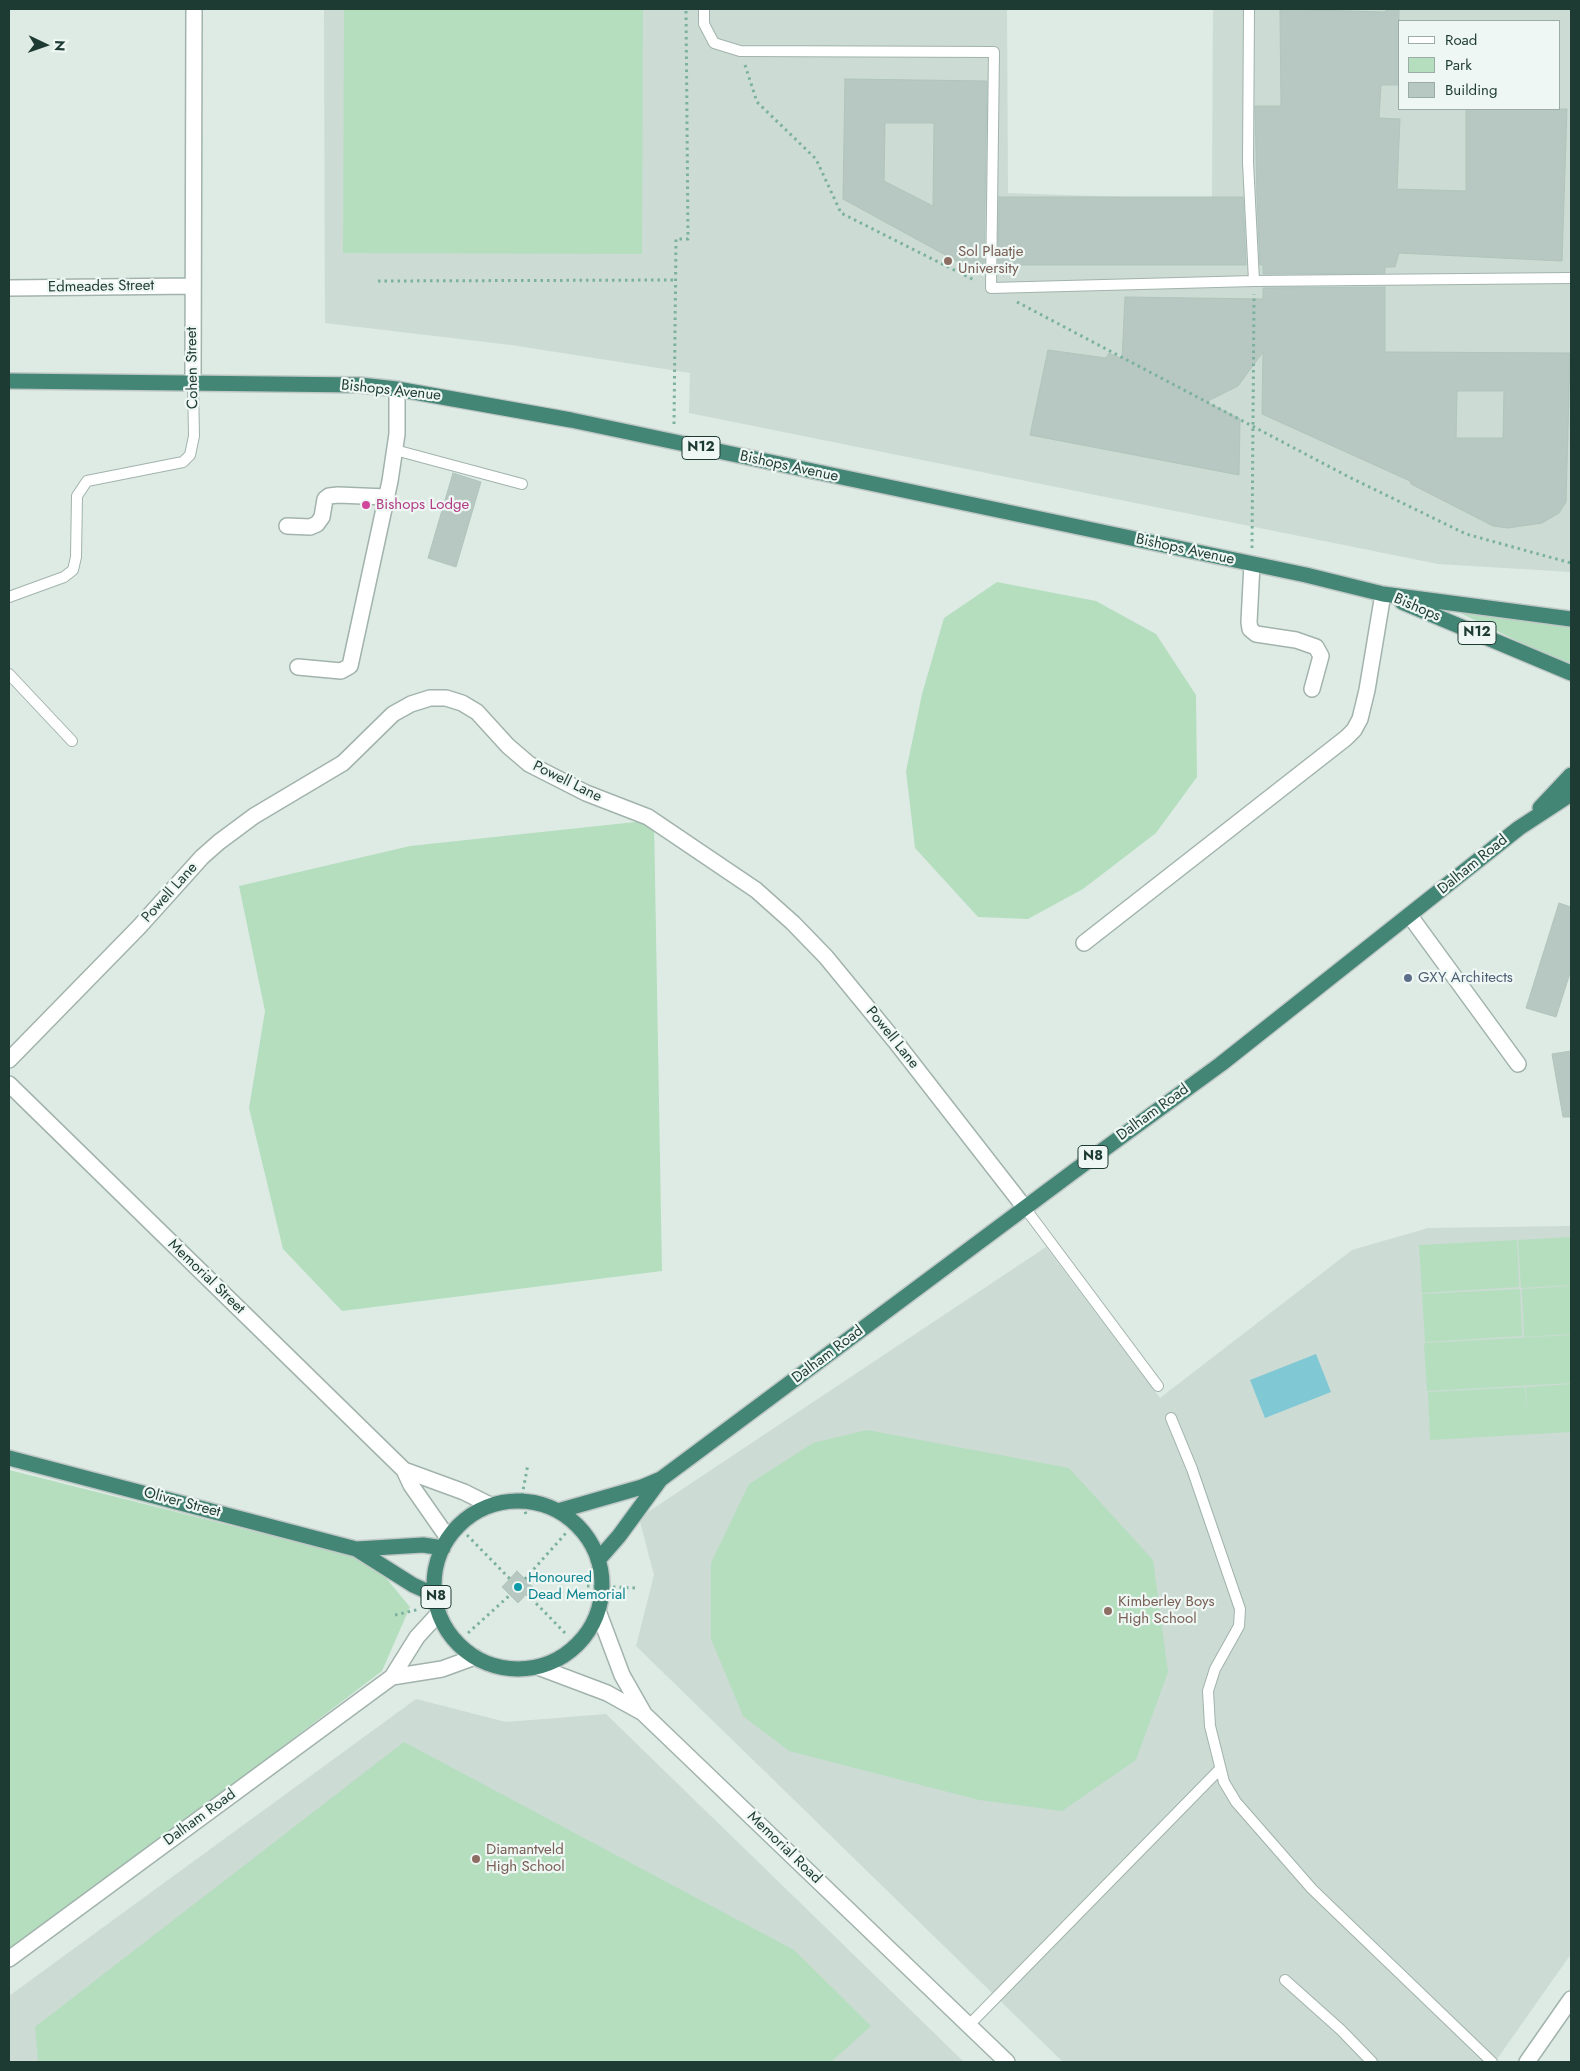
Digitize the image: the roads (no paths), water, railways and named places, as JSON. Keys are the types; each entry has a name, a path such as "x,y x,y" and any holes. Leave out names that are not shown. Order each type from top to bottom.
{"highway":[{"name":"Bishops Avenue","path":"9,382 193,382 360,385 397,389 570,420 1252,564 1383,594"},
{"name":"Bishops","path":"1383,594 1571,619"},
{"name":"Bishops","path":"1383,594 1571,673"},
{"name":"Dalham Road","path":"1519,828 1571,776"},
{"name":"Dalham Road","path":"558,1511 642,1488 661,1479 1221,1064 1519,828 1571,794"},
{"name":"Oliver Street","path":"9,1458 356,1549 413,1584 435,1595"},
{"name":"Dalham Road","path":"598,1560 619,1536 661,1479"},
{"name":"N8","path":"490,1506 546,1506 558,1511 575,1523 589,1540 598,1560 594,1586 598,1611 591,1626 568,1652 554,1661 538,1667 506,1668 475,1657 454,1638 439,1613 435,1595 436,1570 446,1543 460,1524 490,1506"},
{"name":"Oliver Street","path":"356,1549 446,1543"}],"street":[{"name":"Cohen Street","path":"193,382 194,9"},
{"name":"Edmeades Street","path":"9,288 193,286"},
{"path":"298,667 341,671 350,666 387,497 398,434 397,389"},
{"path":"287,526 310,527 317,524 322,517 325,499 329,496 338,494 387,497"},
{"path":"1252,564 1248,622 1250,629 1256,634 1302,642 1320,651 1321,656 1312,690"},
{"path":"1084,943 1354,730 1360,719 1367,690 1383,594"},
{"name":"Powell Lane","path":"9,1060 139,927 202,857 219,842 254,816 343,763 392,714 411,704 430,698 446,698 462,703 477,712 508,746 529,764 586,793 648,817 756,890 793,922 826,957 895,1041 1025,1208"},
{"path":"1410,916 1518,1064"},
{"name":"Memorial Street","path":"9,1084 404,1470 446,1543"},
{"name":"Memorial Street","path":"404,1470 464,1492 490,1506"},
{"path":"598,1611 622,1675 643,1713"},
{"name":"Dalham Road","path":"9,1959 392,1677 417,1637 439,1613"},
{"name":"Dalham Road","path":"392,1677 442,1669 475,1657"},
{"name":"Memorial Road","path":"538,1667 607,1693 643,1713 1007,2062"},
{"path":"1527,2062 1571,1999"}],"lane":[{"path":"704,9 704,24 714,43 740,51 994,52 991,288 1254,281 1571,278"},
{"path":"1249,9 1248,162 1254,281"},
{"name":"Cohen Street","path":"9,597 64,577 73,570 76,557 77,496 87,482 183,462 190,455 194,436 193,382"},
{"path":"395,450 522,484"},
{"path":"9,674 72,741"},
{"path":"1025,1208 1158,1386"},
{"path":"1171,1418 1192,1469 1240,1609 1239,1626 1215,1669 1208,1691 1210,1720 1224,1782 1236,1802 1312,1889 1492,2062"},
{"path":"969,2026 1220,1769"},
{"path":"1285,1980 1341,2030 1372,2062"}],"water":[{"path":"1316,1354 1331,1392 1265,1418 1250,1380"}],"place":[{"name":"Sol Plaatje University","path":"948,261"},
{"name":"Bishops Lodge","path":"366,505"},
{"name":"GXY Architects","path":"1408,978"},
{"name":"Honoured Dead Memorial","path":"518,1587"},
{"name":"Kimberley Boys High School","path":"1108,1611"},
{"name":"Diamantveld High School","path":"476,1859"}]}
